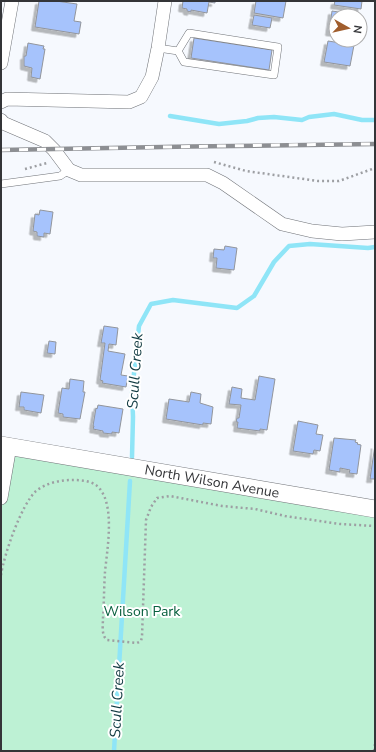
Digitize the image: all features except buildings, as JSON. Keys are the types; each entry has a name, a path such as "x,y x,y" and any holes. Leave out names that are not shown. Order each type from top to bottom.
{"street":[{"path":"1,63 12,1"},
{"path":"1,102 7,99 129,102 141,97 152,77 165,1"},
{"path":"1,120 45,141 69,170 81,175 207,175 223,183 282,224 312,231 342,234 375,232"},
{"path":"1,498 5,446"},
{"name":"North Wilson Avenue","path":"5,446 375,509"}],"lane":[{"path":"189,33 278,47 274,75 184,62 178,51 189,33"},
{"path":"158,48 178,51"},
{"path":"1,184 60,176 69,170"}],"path":[{"path":"1,574 7,548 29,500 36,491 54,482 82,480 92,483 100,489 106,500 108,517 103,635 107,640 137,643 141,641 142,637 146,520 151,507 157,498 170,496 222,506 255,509 285,516 340,524 375,526"},
{"path":"374,751 375,744"}],"green space":[{"name":"Wilson Park","path":"10,446 375,509 375,751 1,751 1,498"}],"waterway":[{"path":"170,116 219,124 274,117 302,120 309,117 334,114 362,120 375,120"},
{"name":"Scull Creek","path":"132,457 132,392 139,326 151,304 173,300 237,308 254,296 274,262 289,246 310,244 368,248 375,247"},
{"name":"Scull Creek","path":"114,751 130,481"}],"railway":[{"path":"1,150 375,144"}]}
